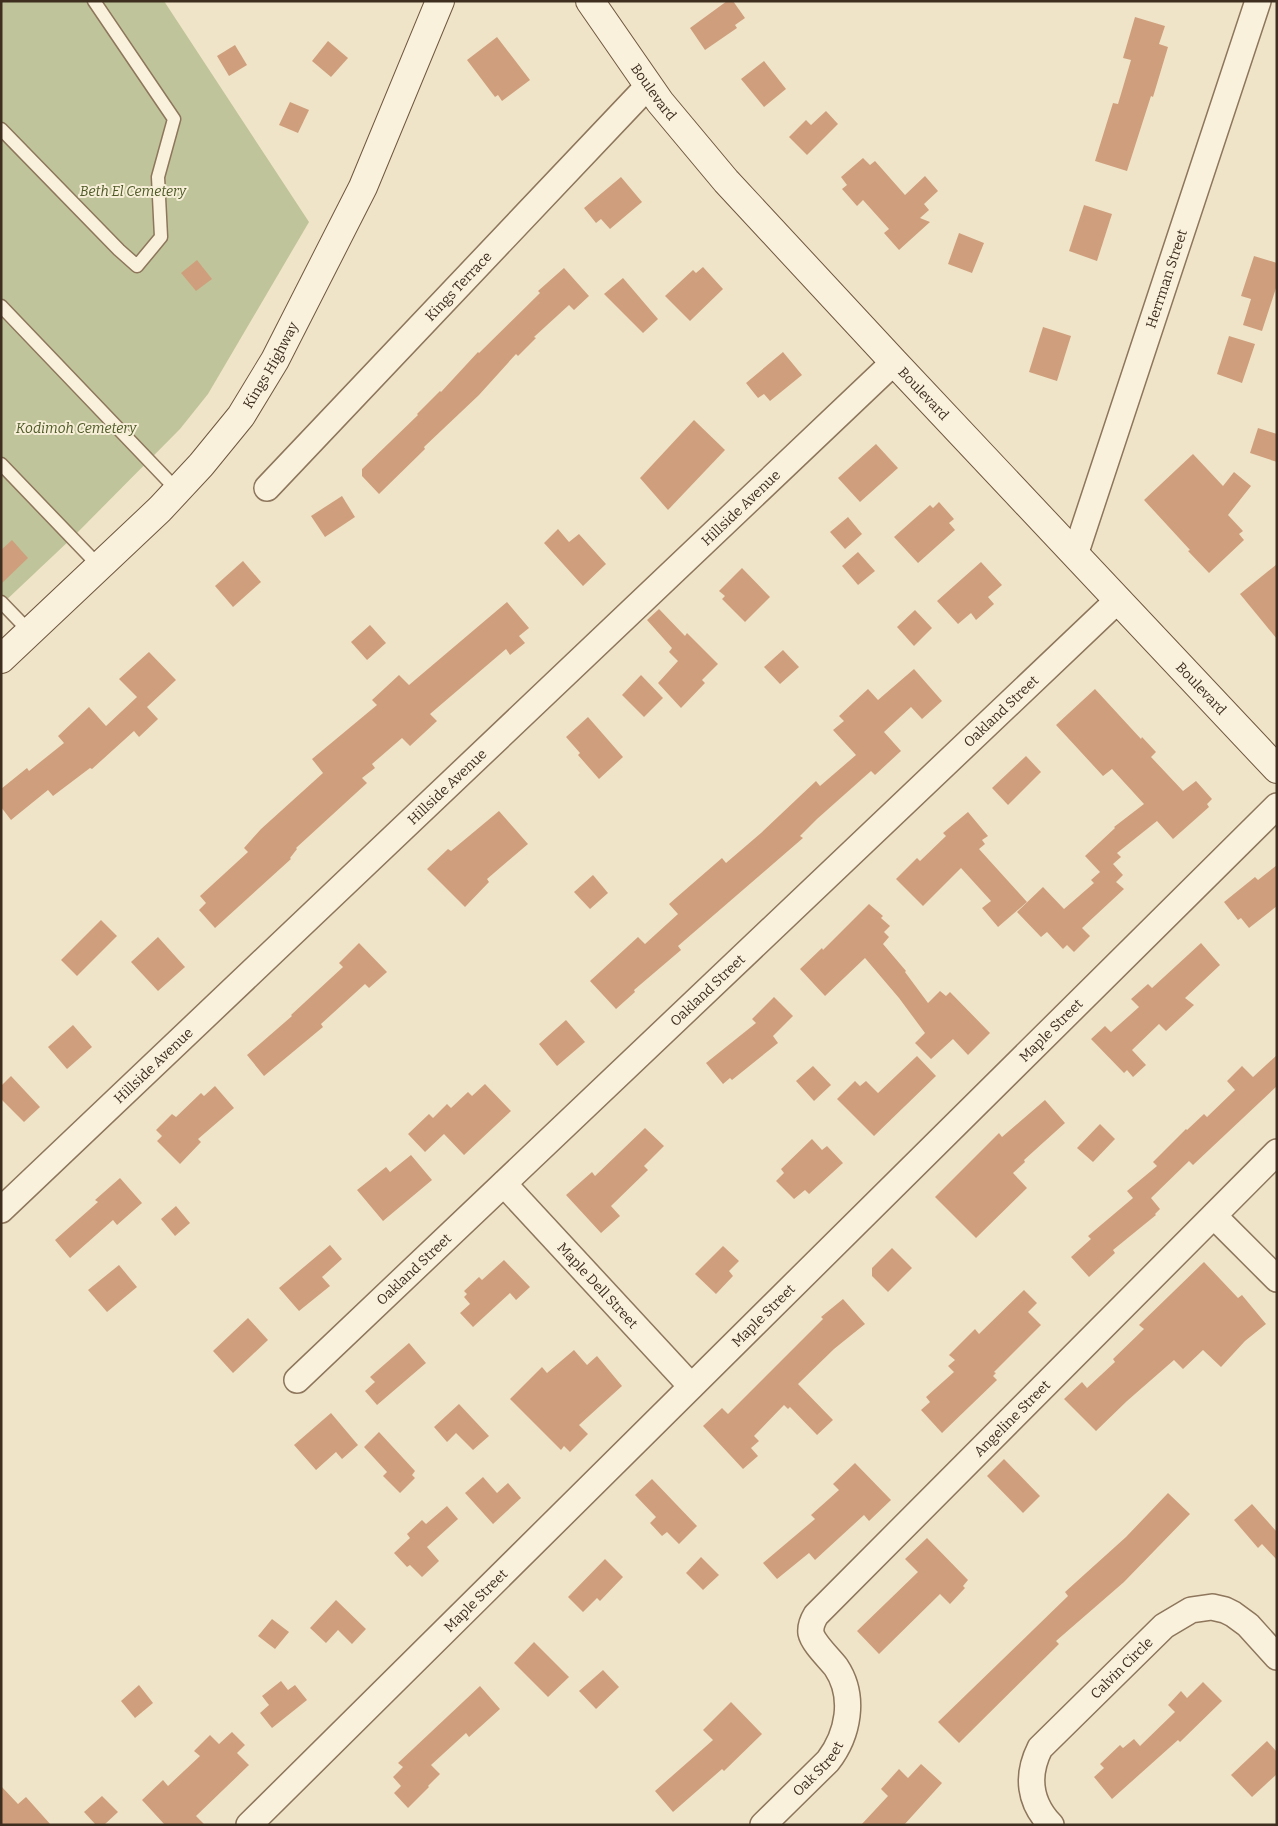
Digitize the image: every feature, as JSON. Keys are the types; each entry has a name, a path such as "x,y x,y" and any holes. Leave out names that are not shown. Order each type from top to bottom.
{"main road":[{"name":"Kings Highway","path":"1,659 178,491 223,440 241,416 275,360 363,187 440,1"},
{"name":"Boulevard","path":"590,1 648,86 684,133 894,362 1277,769"}],"street":[{"name":"Herrman Street","path":"1076,555 1258,1"},
{"name":"Kings Terrace","path":"267,488 648,86"},
{"name":"Hillside Avenue","path":"1,1210 894,362"},
{"name":"Oakland Street","path":"297,1380 1118,600"},
{"name":"Maple Street","path":"249,1825 1277,806"},
{"name":"Angeline Street","path":"847,1700 843,1679 812,1636 811,1627 816,1615 1277,1152"},
{"name":"Maple Dell Street","path":"504,1184 691,1386"},
{"path":"1214,1216 1277,1279"},
{"name":"Calvin Circle","path":"1051,1825 1038,1807 1031,1784 1032,1766 1040,1748 1164,1626 1177,1617 1198,1608 1219,1608 1233,1614 1248,1625 1277,1657"},
{"name":"Oak Street","path":"763,1825 828,1761 835,1751 845,1728 848,1715 847,1700"}],"lane":[{"path":"1,129 119,250 137,266 161,237 158,178 174,119 94,1"},
{"path":"1,306 178,491"},
{"path":"1,464 100,567"},
{"path":"1,602 30,632"}],"green space":[{"name":"Beth El Cemetery","path":"1,1 164,1 309,222 208,394 180,429 72,538 1,605"}],"building":[{"path":"727,1 733,1 745,18 735,25 737,28 705,50 690,28"},
{"path":"1135,17 1165,26 1159,44 1168,47 1127,171 1095,161 1113,103 1118,104 1131,60 1123,58"},
{"path":"497,37 530,80 502,101 498,95 495,97 467,60"},
{"path":"328,41 348,58 331,77 312,61"},
{"path":"235,45 247,65 229,76 217,56"},
{"path":"764,61 786,89 764,107 741,79"},
{"path":"290,102 309,110 298,133 279,125"},
{"path":"826,111 838,124 807,155 789,137 806,120 811,125"},
{"path":"863,158 870,165 875,161 905,195 925,176 938,191 924,204 929,210 920,218 930,222 899,250 884,233 889,229 863,200 857,206 842,189 847,185 841,177"},
{"path":"621,177 642,202 610,229 601,219 596,223 584,208"},
{"path":"1084,205 1112,214 1097,261 1069,251"},
{"path":"959,233 984,243 972,273 948,264"},
{"path":"1254,256 1277,263 1277,285 1262,331 1243,325 1251,299 1241,296"},
{"path":"197,260 212,279 196,291 181,273"},
{"path":"703,267 723,289 690,321 665,296 693,270 696,273"},
{"path":"564,268 589,296 574,310 569,305 534,337 536,338 518,356 516,354 479,395 424,447 425,449 379,494 362,476 362,469 441,392 478,352 540,293 538,291"},
{"path":"623,278 658,319 643,333 604,294"},
{"path":"1043,327 1071,336 1057,381 1029,372"},
{"path":"1229,336 1255,344 1242,383 1217,374"},
{"path":"783,352 802,375 770,401 764,394 758,398 746,383"},
{"path":"694,420 725,450 668,510 640,478"},
{"path":"1258,428 1277,434 1277,462 1250,453"},
{"path":"876,444 898,468 860,502 838,478"},
{"path":"1193,454 1223,486 1234,472 1251,486 1228,515 1243,531 1239,534 1244,540 1209,573 1144,500"},
{"path":"342,496 355,517 325,537 311,516"},
{"path":"939,502 954,519 949,523 955,530 918,563 894,537 930,505 933,508"},
{"path":"848,517 862,534 845,549 830,532"},
{"path":"558,529 569,542 579,534 606,564 583,586 544,543"},
{"path":"12,540 28,558 1,584 1,550"},
{"path":"858,552 875,571 858,585 842,566"},
{"path":"243,561 261,582 233,607 215,586"},
{"path":"981,562 1002,585 988,597 994,604 976,620 971,613 958,624 937,601"},
{"path":"1277,564 1277,639 1240,594"},
{"path":"742,568 770,597 745,622 722,599 725,596 719,591"},
{"path":"507,602 529,628 519,636 525,643 510,655 506,649 430,714 437,721 410,746 402,738 372,764 375,768 362,778 367,783 296,848 291,859 215,928 199,910 206,903 200,896 248,852 244,848 261,829 323,773 312,759 377,705 372,700 399,675 409,685"},
{"path":"659,609 685,636 687,633 718,664 702,680 705,683 681,708 658,683 678,661 669,652 672,648 647,620"},
{"path":"915,610 932,628 914,646 897,627"},
{"path":"370,625 386,643 367,660 351,642"},
{"path":"783,650 799,667 780,684 764,667"},
{"path":"149,652 176,680 147,707 158,719 139,737 134,731 92,769 90,768 53,796 48,790 11,820 1,807 1,789 27,768 29,771 64,743 58,736 89,707 106,726 137,697 119,679"},
{"path":"914,669 942,701 922,719 911,707 884,732 901,751 875,775 871,771 817,819 800,836 803,838 678,946 681,950 634,990 635,992 616,1009 590,981 638,937 645,944 678,914 669,904 722,858 726,863 816,781 820,786 856,755 833,730 844,721 839,716 868,689 878,700"},
{"path":"641,675 663,698 644,717 622,695"},
{"path":"1095,689 1141,739 1142,737 1156,752 1151,757 1183,791 1196,781 1212,799 1207,804 1209,807 1173,839 1157,821 1117,853 1121,857 1113,864 1123,875 1116,882 1124,889 1082,928 1090,936 1074,952 1067,945 1063,949 1047,932 1041,937 1017,912 1043,887 1064,909 1094,883 1091,880 1100,872 1085,856 1114,827 1144,804 1112,769 1103,776 1056,725"},
{"path":"588,717 623,757 599,779 578,755 580,753 566,737"},
{"path":"1026,756 1041,772 1008,805 992,788"},
{"path":"499,811 528,844 487,879 489,882 465,907 427,869 448,849 451,851"},
{"path":"968,812 988,836 982,840 985,844 979,849 1027,902 998,927 982,908 991,901 961,868 923,906 896,879 917,858 920,861 946,836 943,833"},
{"path":"1277,865 1277,906 1249,928 1241,918 1238,920 1224,902 1255,877 1258,880"},
{"path":"593,875 608,893 590,909 574,892"},
{"path":"869,904 883,916 881,918 890,926 884,932 889,937 883,944 906,971 928,1003 940,991 946,996 950,992 990,1033 968,1055 953,1039 931,1059 915,1043 925,1033 899,998 865,958 825,996 800,969 822,948 823,950"},
{"path":"101,920 117,936 77,976 61,960"},
{"path":"158,937 185,967 158,991 131,962"},
{"path":"359,943 387,972 369,988 365,984 321,1024 323,1027 264,1076 247,1055 292,1016 343,967 339,963"},
{"path":"1201,943 1220,965 1185,998 1194,1005 1166,1031 1159,1024 1132,1050 1146,1065 1133,1077 1127,1070 1124,1073 1091,1039 1105,1026 1111,1032 1139,1007 1131,999 1148,984 1152,988"},
{"path":"774,997 793,1016 773,1036 778,1043 732,1080 730,1078 723,1084 706,1063 756,1023 752,1019"},
{"path":"566,1020 585,1042 557,1066 539,1044"},
{"path":"73,1025 92,1047 67,1069 48,1047"},
{"path":"1277,1055 1277,1086 1193,1165 1189,1161 1151,1198 1160,1209 1156,1215 1113,1250 1115,1253 1089,1277 1071,1257 1091,1239 1088,1236 1133,1198 1127,1191 1157,1166 1153,1162 1186,1129 1204,1114 1207,1117 1235,1090 1227,1081 1242,1066 1253,1077"},
{"path":"917,1056 936,1076 874,1136 837,1099 855,1081 860,1086 866,1081 878,1093"},
{"path":"813,1066 831,1085 814,1101 796,1081"},
{"path":"11,1076 40,1107 24,1122 1,1099 1,1086"},
{"path":"485,1084 511,1111 464,1155 444,1134 425,1152 408,1134 429,1114 433,1118 447,1104 451,1108 468,1092 472,1096"},
{"path":"215,1086 234,1108 198,1139 201,1142 180,1164 157,1141 162,1136 156,1130 172,1114 176,1117 201,1093 204,1096"},
{"path":"1045,1100 1065,1123 1024,1160 1025,1162 1013,1173 1027,1188 976,1238 935,1197 999,1133 1002,1137"},
{"path":"1100,1124 1115,1139 1093,1162 1077,1148"},
{"path":"645,1128 664,1146 644,1166 648,1170 611,1206 620,1216 601,1233 566,1195 592,1172 595,1176"},
{"path":"812,1139 822,1150 827,1146 843,1163 809,1194 805,1190 794,1199 776,1181 784,1173 781,1169"},
{"path":"411,1155 432,1180 383,1221 357,1190 386,1167 390,1172"},
{"path":"120,1178 142,1203 117,1225 113,1220 70,1258 55,1240 98,1202 95,1200"},
{"path":"176,1206 190,1223 175,1236 161,1219"},
{"path":"330,1245 342,1259 322,1277 330,1286 299,1311 279,1288"},
{"path":"723,1246 739,1261 729,1271 733,1276 716,1294 695,1274"},
{"path":"892,1248 912,1268 888,1292 872,1276 872,1268"},
{"path":"504,1260 530,1287 516,1300 510,1293 473,1327 460,1313 470,1304 464,1297 467,1294 464,1291 479,1277 482,1280"},
{"path":"1204,1262 1238,1298 1242,1295 1266,1324 1245,1341 1221,1367 1203,1350 1183,1369 1174,1360 1096,1431 1064,1399 1082,1382 1087,1388 1115,1362 1113,1359 1144,1329 1139,1325"},
{"path":"119,1265 137,1287 107,1312 88,1290"},
{"path":"1024,1290 1037,1303 1028,1312 1041,1325 994,1372 996,1373 993,1376 997,1380 942,1433 921,1410 930,1402 926,1397 954,1372 948,1366 955,1360 949,1355 975,1329 979,1334"},
{"path":"843,1299 865,1324 834,1349 798,1384 833,1420 817,1435 790,1407 788,1409 784,1405 754,1436 759,1441 751,1448 758,1456 743,1469 703,1426 722,1408 728,1414 823,1319 821,1317"},
{"path":"248,1318 268,1340 233,1373 213,1351"},
{"path":"409,1343 426,1363 377,1405 365,1391 375,1382 370,1377"},
{"path":"574,1350 587,1365 597,1356 622,1386 579,1425 588,1434 570,1452 564,1446 561,1450 510,1399 542,1367 547,1373"},
{"path":"459,1404 489,1436 473,1450 456,1433 447,1442 434,1427"},
{"path":"331,1413 358,1445 342,1459 336,1452 316,1470 294,1445"},
{"path":"379,1432 415,1471 412,1475 415,1478 400,1493 383,1476 387,1472 364,1447"},
{"path":"1004,1459 1040,1496 1023,1513 987,1476"},
{"path":"855,1463 891,1500 869,1521 864,1515 815,1560 809,1553 777,1579 763,1563 815,1519 811,1515 839,1490 833,1484"},
{"path":"483,1477 497,1493 508,1483 521,1498 493,1524 465,1493"},
{"path":"652,1479 697,1526 679,1544 667,1532 662,1536 650,1523 656,1517 635,1495"},
{"path":"1168,1493 1190,1514 1124,1582 1056,1641 1059,1644 959,1743 938,1722 1068,1596 1065,1592 1126,1537"},
{"path":"1252,1504 1277,1532 1277,1560 1262,1544 1258,1548 1234,1520"},
{"path":"447,1506 458,1519 427,1547 439,1561 422,1577 410,1565 407,1567 394,1553 410,1538 407,1534 422,1520 426,1524"},
{"path":"927,1538 968,1580 963,1586 965,1588 950,1604 940,1594 879,1654 857,1631 918,1572 905,1559"},
{"path":"701,1557 719,1575 703,1590 686,1573"},
{"path":"605,1559 623,1577 600,1601 597,1598 583,1612 568,1597"},
{"path":"336,1600 366,1629 352,1644 338,1630 326,1643 310,1628"},
{"path":"272,1619 289,1632 275,1649 258,1636"},
{"path":"534,1642 569,1677 548,1697 514,1663"},
{"path":"603,1670 619,1687 596,1709 579,1691"},
{"path":"281,1681 288,1690 295,1685 307,1700 272,1728 260,1713 269,1705 262,1696"},
{"path":"1203,1682 1222,1701 1180,1742 1178,1740 1112,1799 1094,1777 1104,1768 1100,1764 1120,1745 1123,1748 1134,1739 1140,1746 1175,1712 1168,1705 1181,1691 1187,1698"},
{"path":"139,1685 153,1703 135,1718 121,1701"},
{"path":"480,1686 500,1709 469,1737 466,1733 431,1765 440,1774 408,1808 394,1793 401,1786 393,1777 403,1767 398,1763"},
{"path":"731,1702 762,1734 724,1771 722,1769 673,1812 655,1791 713,1740 703,1730"},
{"path":"232,1732 245,1745 237,1753 249,1765 196,1816 205,1825 165,1825 142,1800 163,1780 168,1786 200,1756 194,1751 210,1735 219,1744"},
{"path":"1267,1741 1277,1752 1277,1774 1252,1797 1231,1775"},
{"path":"921,1764 942,1783 904,1825 861,1825 888,1796 881,1789 899,1769 908,1778"},
{"path":"1,1786 18,1804 26,1797 51,1825 1,1825"},
{"path":"102,1796 118,1812 104,1825 96,1825 84,1812"}],"park label":[{"name":"Kodimoh Cemetery","path":"76,428"}]}
